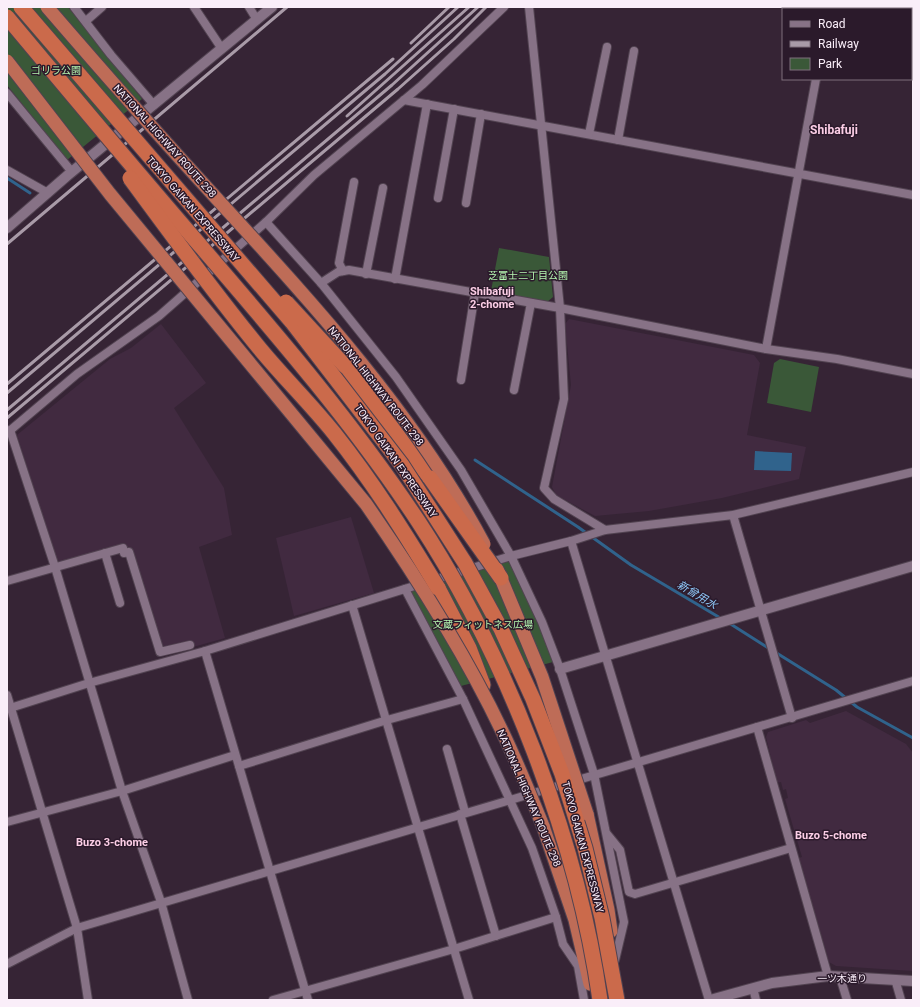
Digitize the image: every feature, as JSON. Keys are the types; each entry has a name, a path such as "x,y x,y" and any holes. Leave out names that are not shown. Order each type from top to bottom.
{"highway":[{"name":"TOKYO GAIKAN EXPRESSWAY","path":"22,7 189,205 292,322 368,420 433,512 466,563 501,630 533,699 562,774 585,848 602,918 618,1000"},
{"name":"NATIONAL HIGHWAY ROUTE 298","path":"47,7 159,136 285,273 352,352 399,412 438,468 472,523 501,578 542,677 587,814 608,910 615,960 618,1000"},
{"name":"TOKYO GAIKAN EXPRESSWAY","path":"7,17 324,392 391,483 418,522 448,570 483,636 545,781 567,852 585,922 600,1000"},
{"path":"25,38 46,72 117,160 210,286 257,345 333,432 372,483 403,529 438,588 469,648 502,730"},
{"name":"NATIONAL HIGHWAY ROUTE 298","path":"7,61 110,194 366,504 402,556 435,608 502,730 543,826 575,920 592,1000"},
{"path":"189,205 303,319 345,366 430,478 501,578"}],"street":[{"path":"74,7 111,55 154,105"},
{"path":"86,21 102,7"},
{"path":"194,7 222,49"},
{"path":"249,7 257,20"},
{"path":"8,225 272,7"},
{"path":"188,1000 161,902 122,791 55,567 9,432 77,374 159,316 266,222 314,175 404,100 504,7"},
{"path":"529,7 560,308 564,399 544,488 554,499 605,530"},
{"path":"590,134 607,47"},
{"path":"618,140 634,51"},
{"path":"766,349 816,80"},
{"path":"7,93 72,172"},
{"path":"404,100 913,195"},
{"path":"395,279 427,104"},
{"path":"438,198 454,109"},
{"path":"466,203 481,114"},
{"path":"7,170 48,193"},
{"path":"343,271 339,263 354,182"},
{"path":"366,274 383,188"},
{"path":"266,222 321,283 396,377 461,470 511,556 542,622 560,669 594,774 624,922 615,960"},
{"path":"321,283 338,272 349,270 560,308 766,349 837,359 913,374"},
{"path":"461,380 475,293"},
{"path":"514,390 531,303"},
{"path":"9,708 89,683 205,651 511,556 571,541 597,532 733,515 913,472"},
{"path":"733,515 792,718"},
{"path":"571,541 675,882 709,1000"},
{"path":"7,581 123,548 124,553 129,552 160,652 190,645"},
{"path":"105,553 120,603"},
{"path":"560,669 913,566"},
{"path":"405,589 463,699 532,848 556,918 563,944 578,966 584,1000"},
{"path":"352,605 469,1000"},
{"path":"205,651 308,1000"},
{"path":"7,964 76,928 594,774 792,718 913,681"},
{"path":"7,695 9,708 42,812 76,928 88,1000"},
{"path":"239,766 387,720 463,699"},
{"path":"757,727 828,976"},
{"path":"448,749 463,813 496,936"},
{"path":"7,822 122,791 235,755"},
{"path":"606,832 620,850 629,892 635,894 791,848"},
{"path":"273,1000 454,949 556,918"},
{"name":"一ツ木通り","path":"709,1000 772,983 828,976 913,981"},
{"path":"840,977 847,1000"},
{"path":"895,979 901,1000"},
{"path":"753,988 756,1000"}],"shaded area":[{"path":"569,319 754,355 760,363 747,435 806,447 799,479 722,498 649,511 595,516 556,495 552,487 571,385 565,324"},
{"path":"161,324 206,383 174,408 224,488 232,535 199,547 225,638 193,647 192,641 161,650 132,548 128,550 124,543 57,563 17,435 110,359 131,348"},
{"path":"351,517 374,593 294,616 276,538"},
{"path":"846,711 906,744 913,753 913,971 836,966 829,962 799,858 802,857 785,799 788,798 786,789 783,790 781,782 777,783 766,737 768,732 806,720 810,723"}],"green space":[{"name":"ゴリラ公園","path":"7,7 68,7 142,99 67,160 7,85"},
{"name":"芝富士二丁目公園","path":"499,248 549,257 553,297 547,302 491,291"},
{"path":"780,359 819,367 811,412 767,403 774,363"},
{"name":"文蔵フィットネス広場","path":"511,556 557,661 457,687 405,589"}],"water":[{"path":"755,451 792,453 791,471 754,470"}],"waterway":[{"name":"新曾用水","path":"7,178 30,193"},
{"name":"新曾用水","path":"475,460 578,527 631,565 722,619"},
{"name":"新曾用水","path":"729,623 770,649"},
{"name":"新曾用水","path":"775,652 836,690 857,707 913,738"}],"railway":[{"path":"7,244 287,7"},
{"path":"411,43 449,7"},
{"path":"7,393 385,74 458,7"},
{"path":"347,116 469,7"},
{"path":"7,410 392,85 478,7"},
{"path":"7,418 398,89 454,39 486,7"},
{"path":"7,384 393,59"}],"district":[{"name":"Shibafuji","path":"834,130"},
{"name":"Shibafuji 2-chome","path":"492,297"},
{"name":"Buzo 5-chome","path":"831,835"},
{"name":"Buzo 3-chome","path":"112,842"}]}
